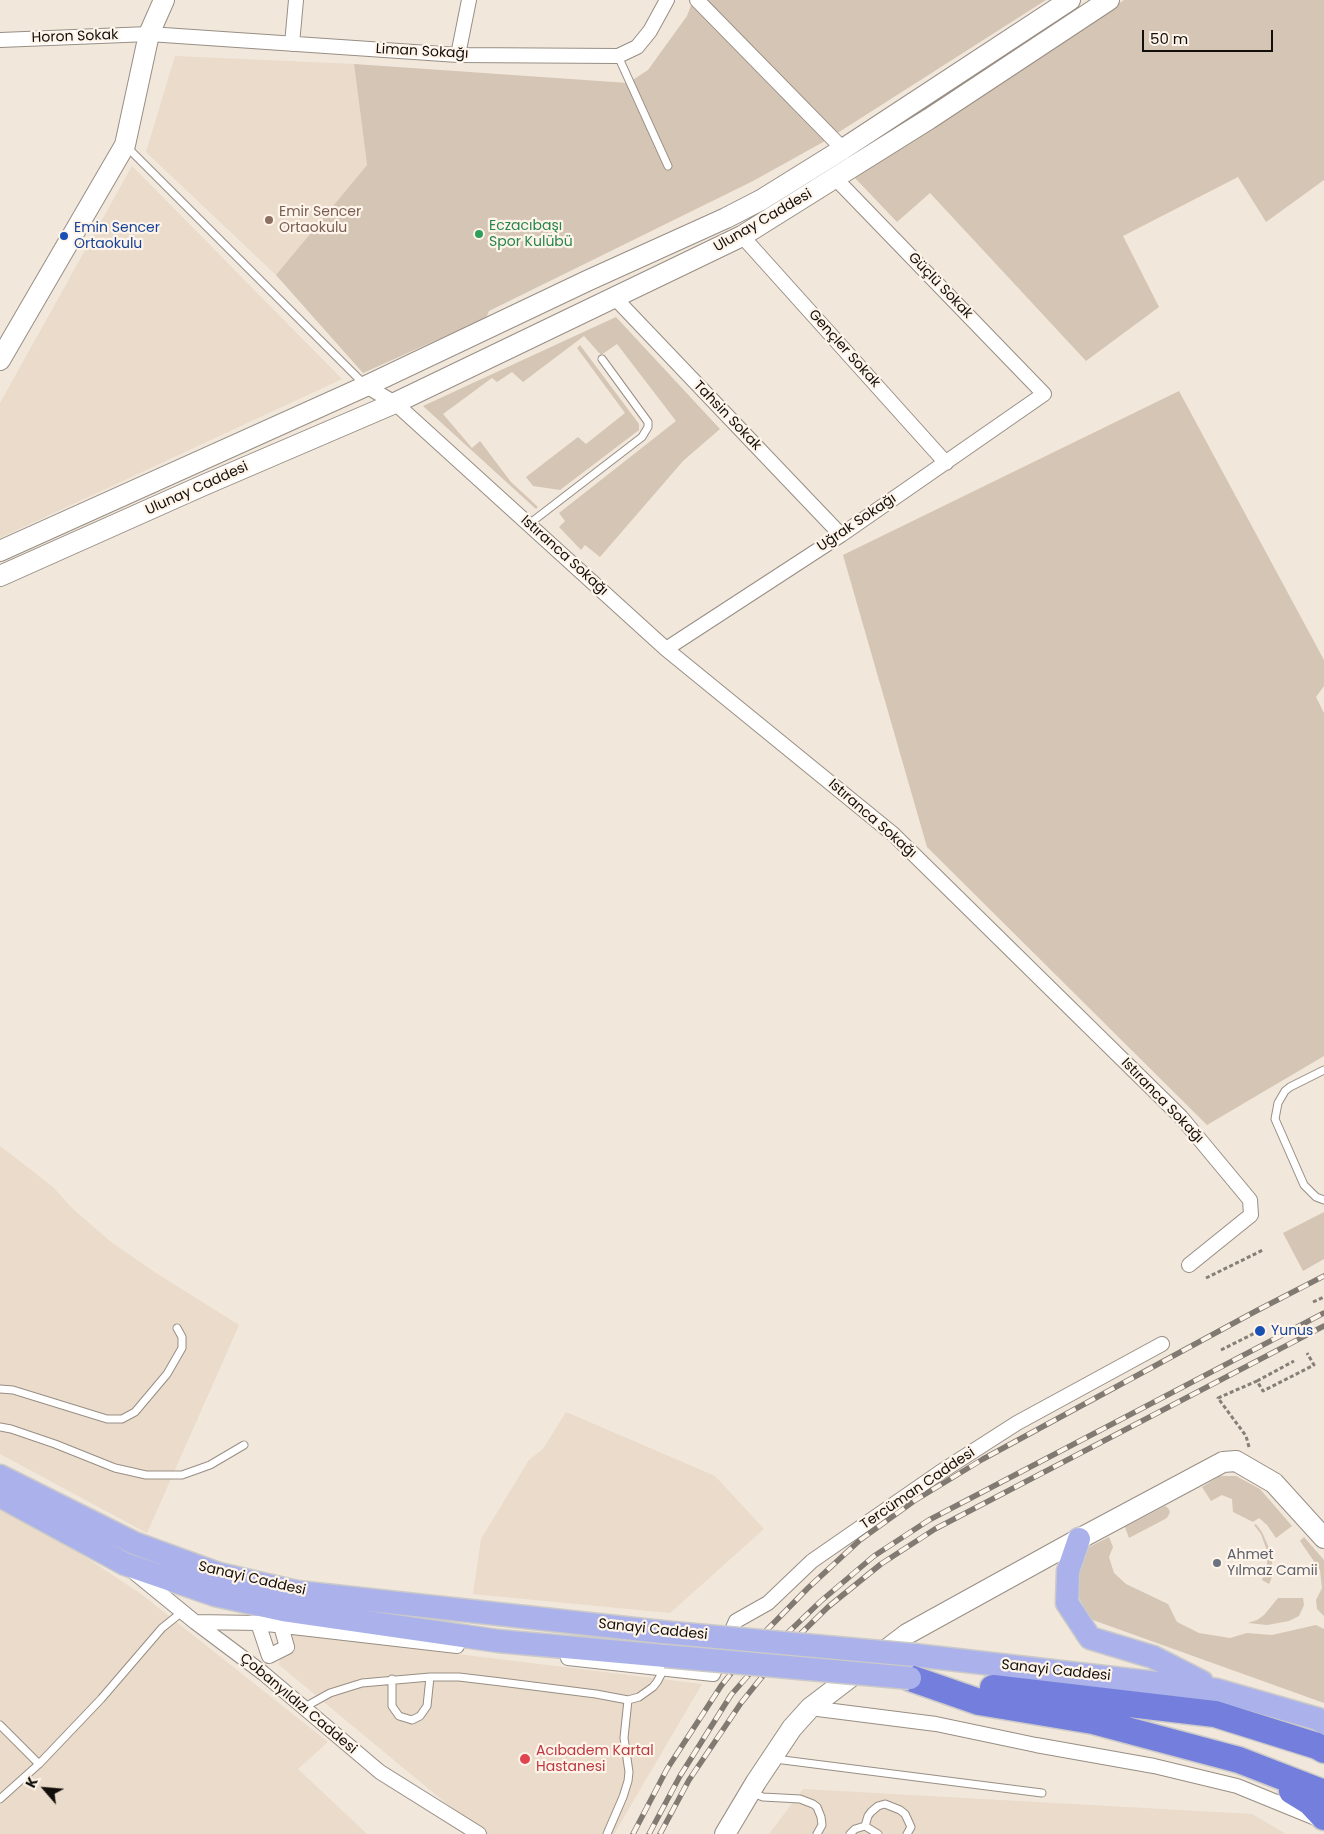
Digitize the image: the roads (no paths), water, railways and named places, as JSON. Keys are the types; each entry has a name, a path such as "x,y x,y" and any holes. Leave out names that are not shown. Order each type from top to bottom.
{"highway":[{"path":"912,1667 1215,1714 1317,1746 1324,1750"},
{"path":"912,1667 978,1702 1093,1721 1238,1760 1295,1787 1324,1793"},
{"path":"1295,1787 1324,1817"}],"main road":[{"name":"Sanayi Caddesi","path":"0,1476 134,1543 165,1567 215,1594 282,1610 664,1662 912,1667 1217,1690 1318,1719 1324,1723"},
{"name":"Sanayi Caddesi","path":"0,1496 125,1564 219,1574 297,1592 662,1632 912,1667"},
{"path":"1079,1539 1068,1571 1067,1603 1090,1638 1152,1657 1217,1690"}],"street":[{"path":"0,360 125,145 150,34 164,0"},
{"path":"292,44 296,0"},
{"path":"458,55 469,0"},
{"name":"Liman Sokağı","path":"150,34 458,55 618,56 637,47 650,31 667,0"},
{"path":"697,0 842,149"},
{"name":"Ulunay Caddesi","path":"0,551 366,386 761,200 1070,0"},
{"name":"Ulunay Caddesi","path":"0,576 204,485 395,403 742,236 930,119 1109,0"},
{"name":"Horon Sokak","path":"0,40 150,34"},
{"name":"Güçlü Sokak","path":"835,178 1044,394"},
{"name":"Gençler Sokak","path":"742,236 946,462"},
{"name":"Tahsin Sokak","path":"614,297 841,535"},
{"path":"366,386 395,403"},
{"name":"Uğrak Sokağı","path":"666,649 841,535 1044,394"},
{"name":"Istıranca Sokağı","path":"395,403 666,649 894,834 1193,1132 1250,1200 1251,1215 1189,1265"},
{"name":"Tercüman Caddesi","path":"664,1662 713,1674 736,1621 768,1603 812,1561 939,1473 1017,1423 1162,1344"},
{"path":"724,1834 792,1728 810,1708 907,1634 1223,1462 1236,1461 1274,1483 1324,1538"},
{"name":"Çobanyıldızı Caddesi","path":"125,1564 182,1612 262,1673 380,1772 479,1834"},
{"path":"165,1567 182,1612"},
{"path":"195,1622 258,1623 664,1662"},
{"path":"258,1623 269,1656 287,1647 281,1626"},
{"path":"810,1708 936,1724 1036,1745 1154,1766 1237,1786 1324,1821"}],"lane":[{"path":"618,56 668,166"},
{"path":"125,145 366,386"},
{"path":"528,524 646,432 648,422 602,359"},
{"path":"1324,1070 1290,1087 1285,1092 1278,1103 1275,1119 1304,1185 1309,1192 1324,1200"},
{"path":"0,1389 13,1390 107,1419 122,1419 134,1412 167,1374 182,1348 182,1337 177,1328"},
{"path":"0,1427 55,1444 115,1468 146,1475 182,1475 210,1465 244,1445"},
{"path":"0,1799 39,1764 101,1700 162,1628 182,1612"},
{"path":"303,1708 316,1700 362,1683 430,1677 459,1677 596,1694 628,1700 639,1697 653,1687 657,1682 664,1662"},
{"path":"392,1679 392,1706 399,1716 412,1720 420,1716 427,1706 430,1677"},
{"path":"607,1834 628,1781 629,1772 624,1738 628,1700"},
{"path":"0,1725 39,1764"},
{"path":"772,1758 1042,1793"},
{"path":"750,1792 763,1797 792,1798 813,1804 822,1816 821,1829 817,1834"},
{"path":"865,1826 871,1812 878,1806 885,1804 905,1814 911,1827 907,1834"},
{"path":"850,1834 855,1829 865,1826 878,1834"}],"railway":[{"path":"633,1834 667,1769 721,1686 761,1636 808,1588 860,1540 914,1501 983,1459 1324,1276"},
{"path":"649,1834 680,1776 731,1695 774,1646 821,1601 874,1556 929,1520 1324,1313"},
{"path":"660,1834 689,1780 741,1703 782,1652 828,1607 881,1564 935,1529 1324,1326"}],"place":[{"name":"Emir Sencer Ortaokulu","path":"269,220"},
{"name":"Eczacıbaşı Spor Kulübü","path":"479,234"},
{"name":"Emin Sencer Ortaokulu","path":"64,236"},
{"name":"Yunus","path":"1260,1331"},
{"name":"Ahmet Yılmaz Camii","path":"1217,1563"},
{"name":"Acıbadem Kartal Hastanesi","path":"525,1759"}]}
